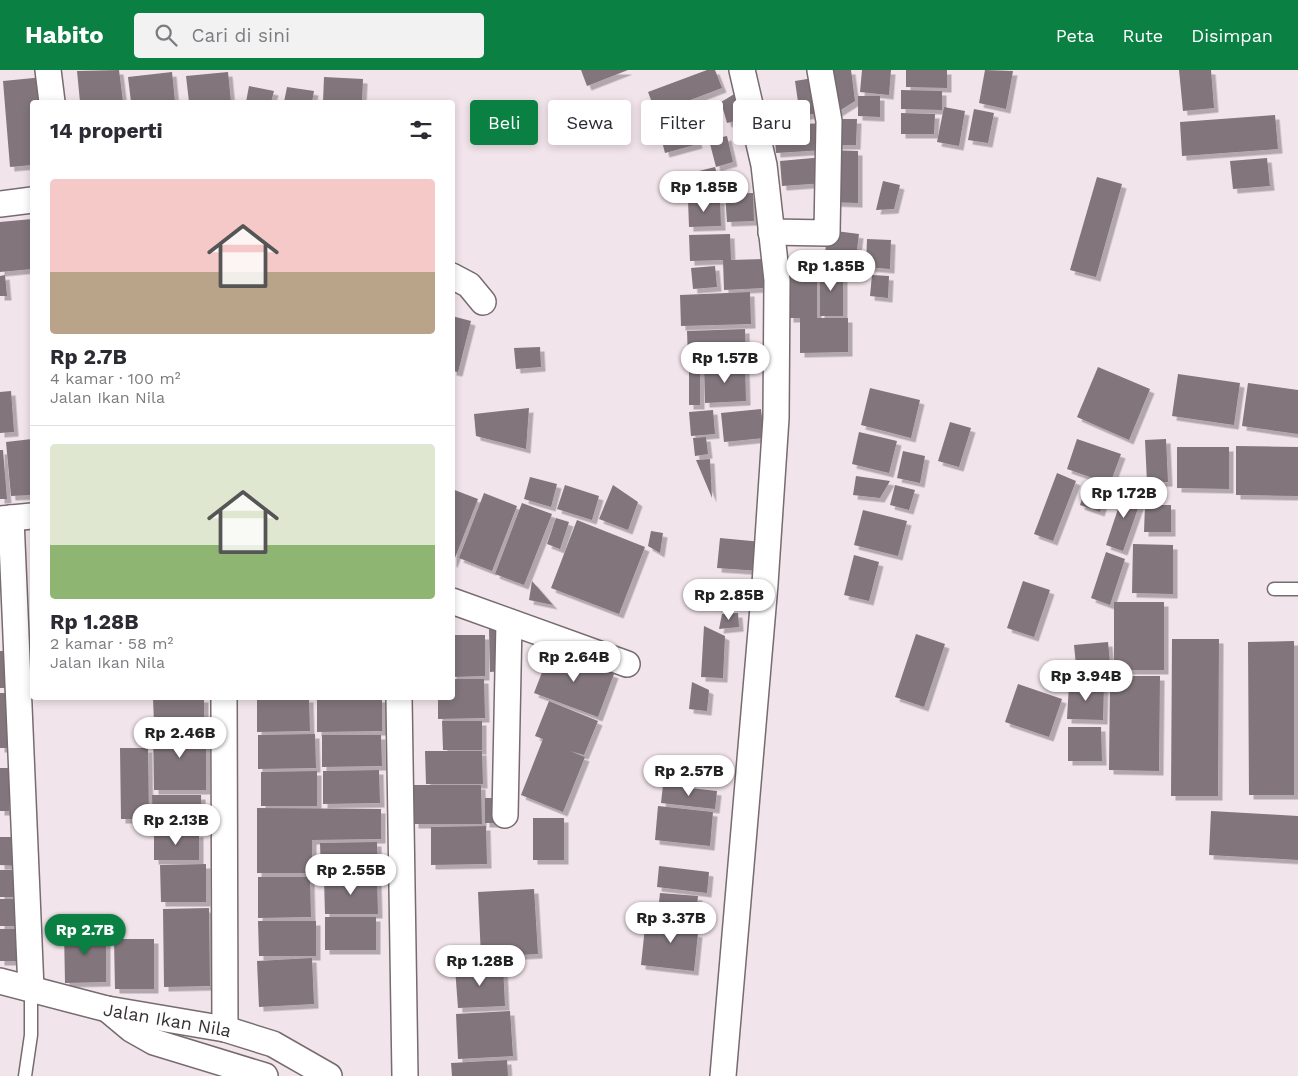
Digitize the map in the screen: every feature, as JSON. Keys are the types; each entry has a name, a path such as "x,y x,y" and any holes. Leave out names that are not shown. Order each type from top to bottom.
{"street":[{"path":"48,70 52,100"},
{"path":"723,1076 765,584 776,418 777,280 764,165 742,70"},
{"path":"772,232 827,233 829,121 820,70"},
{"path":"0,204 30,200"},
{"path":"455,278 469,285 483,302"},
{"path":"14,518 31,989"},
{"path":"455,602 627,664"},
{"path":"505,816 510,622"},
{"path":"224,700 225,1029"},
{"path":"399,700 405,1076"},
{"name":"Jalan Ikan Nila","path":"0,981 107,1009 225,1029 274,1044 328,1076"},
{"path":"107,1009 131,1029 154,1042 265,1076"}],"lane":[{"path":"1274,589 1298,589"},
{"path":"25,1076 31,1035 31,989"}],"building":[{"path":"119,70 123,100 80,100 77,71"},
{"path":"581,70 628,70 587,86"},
{"path":"707,70 715,70 722,88 690,100 651,100 648,92"},
{"path":"832,70 851,70 855,101 836,113"},
{"path":"862,70 891,70 889,95 860,92"},
{"path":"906,70 947,70 947,88 906,87"},
{"path":"985,70 1013,71 1006,109 979,103"},
{"path":"1179,70 1211,70 1214,108 1183,111"},
{"path":"172,72 175,100 131,100 128,77"},
{"path":"228,72 231,100 189,100 186,76"},
{"path":"44,77 46,100 30,100 30,165 10,167 3,81"},
{"path":"324,77 363,79 362,100 323,100"},
{"path":"819,77 825,112 810,114 810,100 798,100 795,81"},
{"path":"249,86 274,91 272,100 246,100"},
{"path":"287,87 314,91 312,100 284,100"},
{"path":"901,90 942,91 942,110 901,109"},
{"path":"736,93 738,100 733,100 733,122 727,123 723,101"},
{"path":"858,96 880,96 880,117 858,116"},
{"path":"944,107 965,111 959,146 937,142"},
{"path":"974,109 994,113 988,143 968,140"},
{"path":"901,113 935,114 934,134 901,134"},
{"path":"1275,115 1278,149 1182,156 1180,122"},
{"path":"833,119 857,119 856,145 833,145"},
{"path":"822,123 824,150 776,153 775,145 810,145 810,124"},
{"path":"727,136 733,162 716,167 710,145 723,145 723,137"},
{"path":"663,145 694,145 665,153"},
{"path":"830,150 858,151 858,203 829,202"},
{"path":"824,157 825,183 782,186 780,161"},
{"path":"1267,158 1270,186 1233,189 1230,161"},
{"path":"715,167 721,188 688,196 683,175"},
{"path":"1097,177 1122,184 1096,277 1070,270"},
{"path":"883,181 900,185 894,209 876,210"},
{"path":"753,193 754,221 727,222 725,194"},
{"path":"720,199 721,226 689,227 688,200"},
{"path":"30,219 30,269 0,272 0,222"},
{"path":"828,230 859,234 855,265 824,261"},
{"path":"730,234 731,260 765,259 766,288 724,290 723,260 690,261 689,235"},
{"path":"867,239 891,240 890,269 866,267"},
{"path":"715,266 717,287 693,289 691,268"},
{"path":"789,269 817,269 817,318 789,318"},
{"path":"820,269 843,269 843,316 820,316"},
{"path":"5,275 7,296 0,296 0,276"},
{"path":"872,275 889,276 888,298 870,296"},
{"path":"750,292 751,324 681,326 680,295"},
{"path":"455,317 471,321 458,372 455,372"},
{"path":"800,318 848,318 848,352 800,353"},
{"path":"745,329 746,359 688,361 687,331"},
{"path":"540,347 541,367 516,369 514,348"},
{"path":"745,364 746,401 705,403 704,366"},
{"path":"1098,367 1150,389 1129,440 1077,417"},
{"path":"689,369 700,369 700,405 689,405"},
{"path":"1178,374 1240,383 1234,425 1172,416"},
{"path":"1248,383 1298,390 1298,434 1242,426"},
{"path":"870,388 920,400 911,438 861,425"},
{"path":"11,391 14,432 0,433 0,392"},
{"path":"529,408 526,449 476,436 474,414"},
{"path":"761,409 764,438 724,442 721,413"},
{"path":"713,410 715,434 691,436 689,412"},
{"path":"950,422 971,428 959,467 938,461"},
{"path":"859,432 897,441 889,473 852,464"},
{"path":"706,437 708,454 695,456 693,438"},
{"path":"30,439 30,495 11,496 6,442"},
{"path":"1077,439 1121,454 1110,484 1067,469"},
{"path":"1166,439 1168,482 1147,483 1145,440"},
{"path":"1236,446 1298,447 1298,496 1236,495"},
{"path":"1177,447 1229,447 1229,489 1177,488"},
{"path":"0,450 3,450 7,499 0,499"},
{"path":"903,451 925,456 920,483 897,478"},
{"path":"710,459 712,498 696,460"},
{"path":"1057,473 1076,481 1053,541 1034,534"},
{"path":"856,476 890,481 880,498 853,495"},
{"path":"530,477 557,484 551,507 524,499"},
{"path":"1088,481 1108,488 1100,512 1080,505"},
{"path":"565,485 599,496 592,520 557,509"},
{"path":"613,485 638,502 628,530 599,519"},
{"path":"895,485 915,490 909,510 890,505"},
{"path":"1125,488 1143,494 1123,551 1106,545"},
{"path":"455,490 478,499 455,558"},
{"path":"484,493 517,506 492,571 459,558"},
{"path":"522,503 552,514 524,585 495,574"},
{"path":"1145,505 1171,505 1171,532 1144,532"},
{"path":"863,510 907,521 898,556 854,545"},
{"path":"556,518 569,522 560,549 547,544"},
{"path":"577,520 645,547 619,614 551,588"},
{"path":"651,531 663,533 660,553 648,546"},
{"path":"720,538 762,542 760,571 717,568"},
{"path":"1133,544 1173,545 1173,594 1132,593"},
{"path":"1106,552 1125,559 1110,605 1091,598"},
{"path":"854,555 879,562 869,601 844,595"},
{"path":"532,581 553,605 529,600"},
{"path":"1023,581 1050,590 1034,637 1007,628"},
{"path":"1114,602 1164,602 1164,670 1114,670"},
{"path":"738,613 739,627 719,629 722,614"},
{"path":"502,624 504,671 490,672 489,629"},
{"path":"704,626 725,636 723,678 701,677"},
{"path":"916,634 945,644 924,707 895,697"},
{"path":"455,635 485,635 485,676 455,677"},
{"path":"1172,639 1219,639 1218,796 1171,796"},
{"path":"1294,641 1294,795 1249,795 1248,642"},
{"path":"1108,642 1111,673 1077,676 1074,645"},
{"path":"551,649 614,674 598,717 534,693"},
{"path":"0,651 5,651 6,688 0,688"},
{"path":"1110,676 1160,676 1159,771 1109,770"},
{"path":"455,679 484,679 485,718 438,719 438,700 455,700"},
{"path":"692,682 709,690 707,711 689,709"},
{"path":"1018,684 1062,699 1049,737 1005,722"},
{"path":"1069,684 1104,685 1103,720 1067,719"},
{"path":"0,693 12,693 12,748 0,748"},
{"path":"153,700 204,700 204,723 154,723"},
{"path":"257,700 309,700 310,731 257,732"},
{"path":"317,700 382,700 382,731 317,732"},
{"path":"549,701 598,721 584,755 570,751 585,757 563,812 521,795 543,739 535,736"},
{"path":"442,721 482,721 482,750 443,750"},
{"path":"206,727 206,790 154,790 153,728"},
{"path":"1068,727 1101,727 1102,761 1068,761"},
{"path":"315,734 316,768 258,769 258,735"},
{"path":"322,735 381,735 382,766 322,767"},
{"path":"120,748 148,748 149,819 121,819"},
{"path":"425,751 482,751 483,784 426,784"},
{"path":"0,768 9,768 9,811 0,811"},
{"path":"379,770 380,803 323,804 323,771"},
{"path":"317,771 317,806 261,806 261,772"},
{"path":"414,785 481,785 482,824 414,824"},
{"path":"663,785 717,791 715,809 661,803"},
{"path":"152,795 201,795 202,829 153,830"},
{"path":"485,798 500,798 500,823 485,823"},
{"path":"658,806 713,812 710,846 655,840"},
{"path":"257,808 381,809 381,839 312,840 312,873 257,873"},
{"path":"1211,811 1298,816 1298,860 1209,855"},
{"path":"533,818 564,818 564,860 533,860"},
{"path":"486,826 487,864 431,865 431,827"},
{"path":"154,833 199,833 199,860 154,860"},
{"path":"0,837 18,837 18,866 0,865"},
{"path":"377,842 378,875 321,876 320,843"},
{"path":"206,864 206,902 161,902 160,865"},
{"path":"659,866 709,872 707,893 657,887"},
{"path":"0,870 21,870 21,897 0,897"},
{"path":"258,877 310,877 311,917 258,918"},
{"path":"377,878 378,914 325,914 324,879"},
{"path":"534,889 538,954 481,957 478,892"},
{"path":"660,893 698,896 696,915 658,912"},
{"path":"0,899 20,899 20,926 0,926"},
{"path":"209,908 210,986 164,987 163,909"},
{"path":"660,914 693,917 691,932 698,933 694,971 641,965 645,927 659,929"},
{"path":"325,917 376,917 376,950 325,950"},
{"path":"258,921 316,921 316,956 259,956"},
{"path":"0,929 18,929 17,961 0,961"},
{"path":"106,930 106,982 65,983 64,931"},
{"path":"114,939 154,939 154,989 115,989"},
{"path":"312,958 314,1004 259,1007 257,961"},
{"path":"503,965 505,1006 458,1008 455,968"},
{"path":"510,1011 513,1056 458,1059 456,1014"},
{"path":"507,1060 508,1076 452,1076 451,1063"}]}
